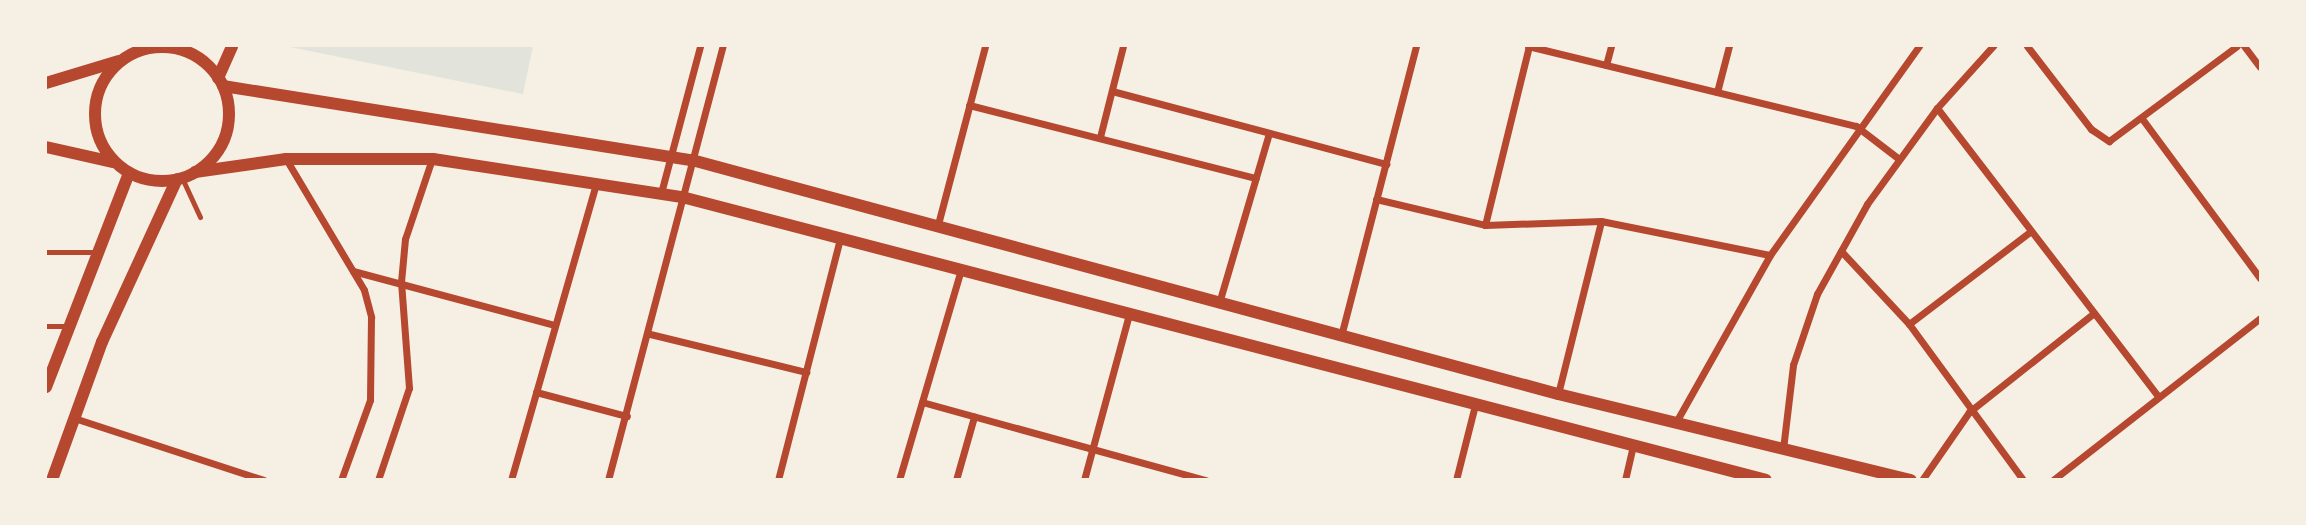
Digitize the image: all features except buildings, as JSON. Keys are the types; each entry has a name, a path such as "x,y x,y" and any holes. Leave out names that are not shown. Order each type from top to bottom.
{"street":[{"path":"221,82 232,46"},
{"path":"660,193 699,46"},
{"path":"608,480 650,334 682,197 723,46"},
{"path":"937,228 985,46"},
{"path":"1100,137 1123,46"},
{"path":"1341,336 1416,46"},
{"path":"1485,225 1529,46 1856,126 1899,159"},
{"path":"1606,65 1611,46"},
{"path":"1717,92 1729,46"},
{"path":"1676,422 1770,255 1856,126 1919,46"},
{"path":"1783,450 1802,333 1841,251 1899,159 1937,108 1993,46"},
{"path":"2027,46 2096,135 2117,139 2237,46"},
{"path":"2244,46 2260,66"},
{"path":"46,83 122,60 146,47 187,52 221,82 229,106 222,144 195,172"},
{"path":"116,163 95,122 106,76 122,60"},
{"path":"221,82 692,160 1558,394 1911,480"},
{"path":"1112,91 1386,164"},
{"path":"970,105 1256,178"},
{"path":"1937,108 2159,397"},
{"path":"2143,120 2260,278"},
{"path":"1219,303 1269,133"},
{"path":"46,147 116,163 129,173 179,178 195,172 286,159 433,159 682,197 1766,480"},
{"path":"286,159 353,271 371,317 374,373 341,480"},
{"path":"377,480 409,388 401,282 410,218 433,159"},
{"path":"46,387 96,252 129,173"},
{"path":"52,480 73,418 179,178"},
{"path":"511,480 596,184"},
{"path":"1376,199 1485,225 1601,221 1770,255"},
{"path":"1558,394 1601,221"},
{"path":"1909,324 2031,231"},
{"path":"778,480 839,237"},
{"path":"1841,251 1909,324 1969,412 2023,480"},
{"path":"899,480 961,269"},
{"path":"353,271 555,325"},
{"path":"1922,480 1969,412 2094,313"},
{"path":"1084,480 1129,314"},
{"path":"2053,480 2260,318"},
{"path":"650,334 806,372"},
{"path":"536,392 626,416"},
{"path":"922,402 1206,480"},
{"path":"1456,480 1475,405"},
{"path":"956,480 974,417"},
{"path":"73,418 264,480"},
{"path":"1625,480 1633,445"}],"lane":[{"path":"179,178 200,217"},
{"path":"46,252 96,252"},
{"path":"46,326 68,326"}],"shaded area":[{"path":"285,46 533,46 523,94"}]}
